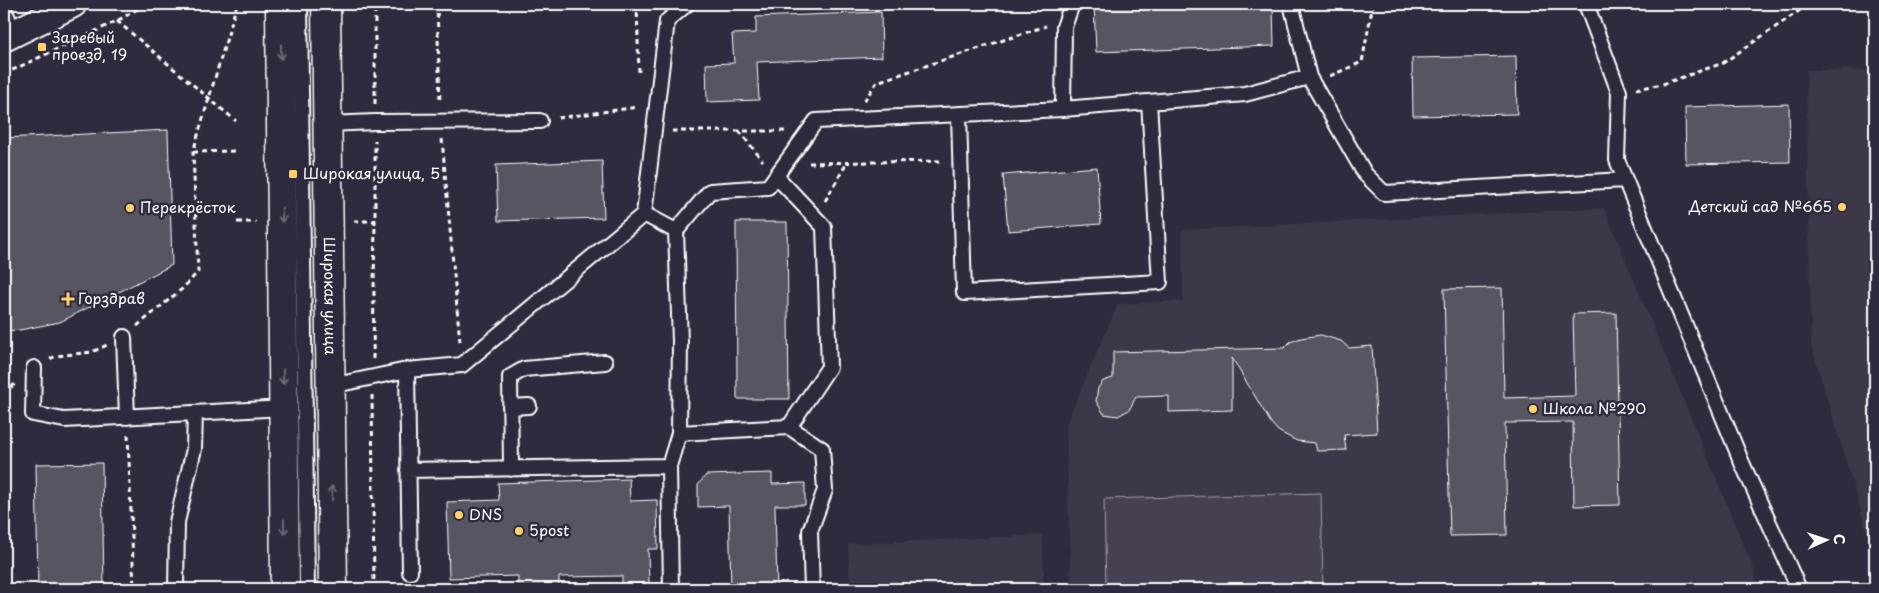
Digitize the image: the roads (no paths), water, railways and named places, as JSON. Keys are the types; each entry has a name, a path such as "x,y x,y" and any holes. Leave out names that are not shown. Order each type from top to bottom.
{"main road":[{"path":"280,4 285,589"},
{"name":"Широкая улица","path":"326,4 332,589"}],"street":[{"path":"9,35 73,4"}],"lane":[{"name":"Широкая улица","path":"300,4 307,589"},
{"path":"331,386 407,370 462,365 644,214 667,21 687,4"},
{"path":"1063,109 1064,27 1072,4"},
{"path":"1290,4 1311,80 1365,174 1384,193 1625,180"},
{"path":"1586,4 1619,92 1617,160 1742,463 1799,589"},
{"path":"4,9 9,35"},
{"path":"672,589 669,466 679,433 680,341 676,231 710,190 768,188 816,121 1063,109 1245,94 1311,80"},
{"path":"960,114 964,293 1160,282 1148,102"},
{"path":"327,124 540,121"},
{"path":"776,176 824,227 829,367 788,427"},
{"path":"644,214 676,231"},
{"path":"124,337 127,417"},
{"path":"511,469 510,377 524,370 605,362"},
{"path":"34,368 33,414 64,420 283,408"},
{"path":"407,370 410,572"},
{"path":"510,407 529,406"},
{"path":"176,589 177,522 194,449 194,413"},
{"path":"679,433 788,427 822,449 825,490 810,531 812,589"},
{"path":"408,470 669,466"}],"place":[{"name":"Заревый проезд, 19","path":"42,47"},
{"name":"Широкая улица, 5","path":"293,174"},
{"name":"Детский сад №665","path":"1842,207"},
{"name":"Перекрёсток","path":"130,208"},
{"name":"Горздрав","path":"68,299"},
{"name":"Школа №290","path":"1533,409"},
{"name":"DNS","path":"459,515"},
{"name":"5post","path":"519,531"}]}
